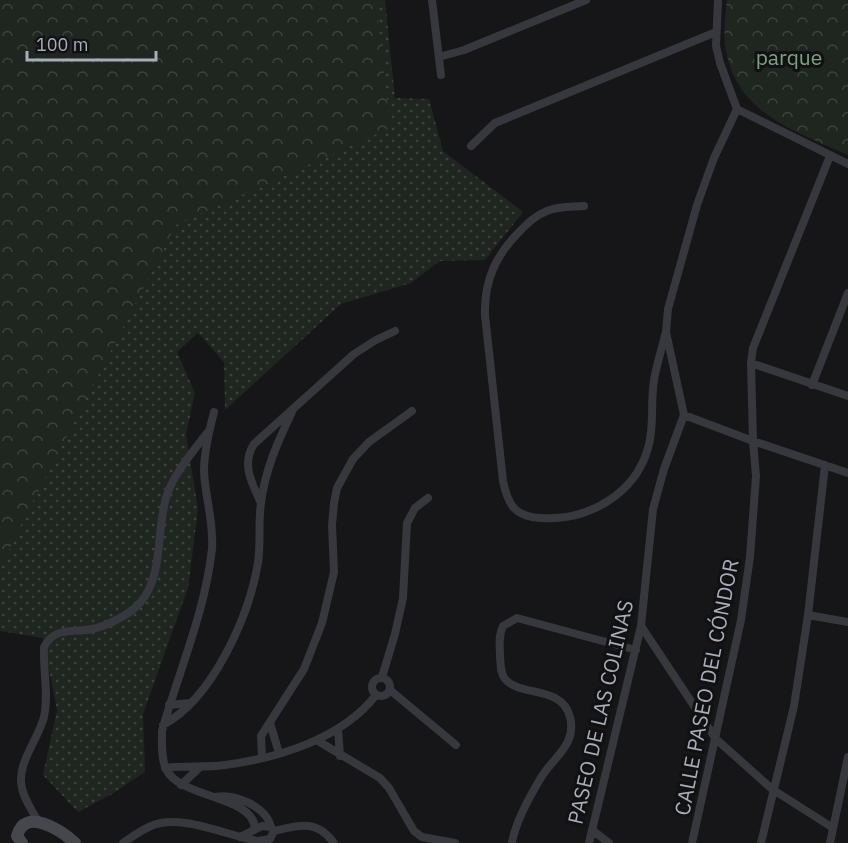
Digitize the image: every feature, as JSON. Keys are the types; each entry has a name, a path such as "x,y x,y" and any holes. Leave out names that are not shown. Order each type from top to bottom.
{"street":[{"path":"432,0 441,75"},
{"path":"439,57 464,50 586,0"},
{"path":"584,206 549,210 530,221 503,250 493,265 484,300 505,493 511,505 522,515 537,518 574,516 610,500 631,481 648,450 652,431 653,385 666,332 668,309 697,205 714,158 736,109 716,46 718,0"},
{"path":"471,146 495,123 716,32"},
{"path":"736,109 848,164"},
{"name":"CALLE PASEO DEL CÓNDOR","path":"692,843 741,620 750,557 756,476 751,363 760,328 830,156"},
{"path":"812,385 848,293"},
{"path":"261,503 248,469 249,455 259,439 292,412 354,354 395,331"},
{"path":"666,332 684,415 848,473"},
{"path":"751,363 848,396"},
{"path":"262,757 261,736 304,669 322,623 334,572 332,525 337,488 353,459 369,442 412,411"},
{"path":"214,412 205,451 204,470 212,528 210,559 200,610 163,725 162,747 165,768 172,777 181,784 248,813 254,820 255,829"},
{"path":"163,725 176,718 190,704 225,655 245,615 258,560 261,503 271,459 292,412"},
{"name":"PASEO DE LAS COLINAS","path":"589,843 641,626 653,509 664,469 684,415"},
{"path":"38,822 21,788 21,775 44,718 46,700 44,647 52,636 70,630 91,630 107,624 137,606 148,592 154,574 163,509 169,488 210,429"},
{"path":"761,843 772,789 794,706 808,615 825,465"},
{"path":"382,677 403,598 407,523 415,508 428,498"},
{"path":"808,615 848,622"},
{"path":"512,843 518,824 537,784 561,754 567,744 571,729 570,716 565,706 559,701 549,695 511,684 502,673 499,642 503,626 517,618 636,650"},
{"path":"641,626 716,739 772,789 833,828"},
{"path":"390,690 383,696 376,695 372,691 372,684 376,679 382,677 388,680 390,690 456,745"},
{"path":"165,768 185,765 200,767 226,765 318,741 364,709 376,695"},
{"path":"169,705 190,704"},
{"path":"270,723 279,753"},
{"path":"338,729 340,756"},
{"path":"318,741 380,778 389,788 410,826 422,837 455,843"},
{"path":"830,843 848,758"},
{"path":"181,784 200,767"},
{"path":"123,843 152,825 163,822 184,824 265,842 270,839 273,829 267,816 258,808 224,795 214,797"},
{"path":"19,842 17,833 21,827 38,822 53,826 61,837 75,843"},
{"path":"240,837 267,825 273,829 298,825 314,826 328,835 334,843"},
{"path":"592,830 609,843"}],"green space":[{"path":"0,0 385,0 395,98 429,99 443,151 523,212 485,260 440,261 411,283 341,304 225,410 224,362 198,333 177,352 195,393 186,434 198,509 188,588 143,714 145,772 112,794 78,812 43,775 57,710 43,638 0,631"},
{"path":"0,0 376,0 390,128 176,225 0,569"},
{"name":"parque","path":"727,0 848,0 848,155 772,118 756,106 743,91 733,73 726,51 724,32"}]}
